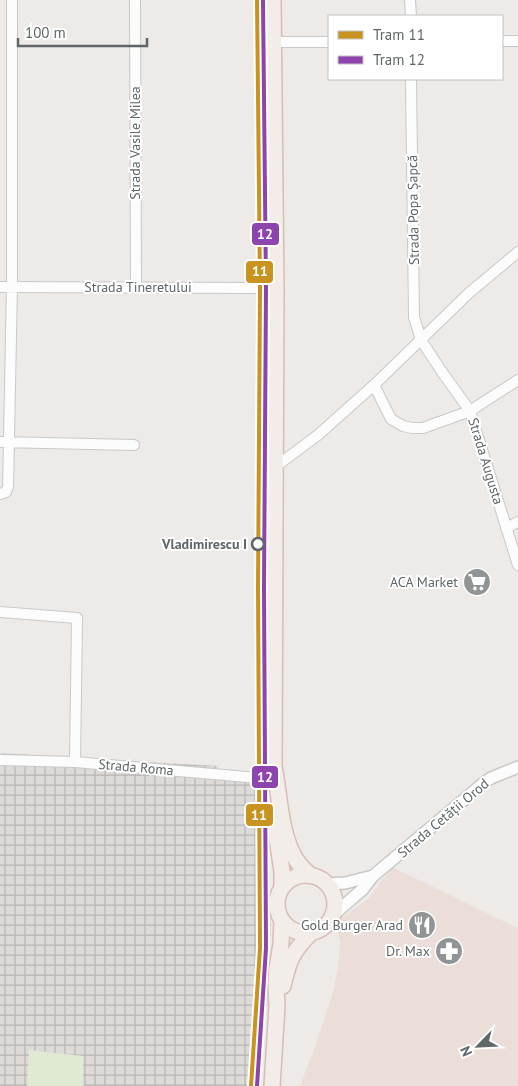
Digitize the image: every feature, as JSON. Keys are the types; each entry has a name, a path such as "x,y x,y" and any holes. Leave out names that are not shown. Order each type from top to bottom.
{"main road":[{"path":"273,0 276,288 272,773 274,816 282,871 282,887"},
{"path":"272,773 283,824 292,851 301,867 311,876"},
{"path":"298,876 311,876 327,884 335,899 335,911 331,920 320,930 311,933 303,934 289,928 278,912 278,895 282,887 298,876"},
{"path":"272,1086 277,1006 277,968 282,920"},
{"path":"277,1006 292,955 311,933"}],"street":[{"path":"0,494 6,492 8,487 4,442 12,286 12,0"},
{"name":"Strada Vasile Milea","path":"135,0 136,287"},
{"path":"410,0 410,15"},
{"path":"503,41 518,41"},
{"path":"273,42 328,42"},
{"name":"Strada Popa Șapcă","path":"411,80 414,317 421,340"},
{"path":"275,467 318,434 374,385 469,293 518,252"},
{"name":"Strada Tineretului","path":"0,287 276,288"},
{"name":"Strada Augusta","path":"421,340 470,411 518,565"},
{"path":"374,385 391,419 402,426 423,428 470,411 518,380"},
{"path":"4,442 134,445"},
{"path":"506,528 518,522"},
{"path":"0,612 77,618 75,762"},
{"name":"Strada Roma","path":"0,760 75,762 272,773"},
{"name":"Strada Cetății Orod","path":"333,915 363,889 373,876 485,782 518,768"},
{"name":"Strada Cetății Orod","path":"327,884 345,883 373,876"}],"shaded area":[{"path":"0,753 218,766 217,779 267,785 271,924 268,1000 251,1086 0,1086"},
{"path":"392,867 518,928 518,1086 300,1086 334,989 340,943 335,923 369,898"}],"green space":[{"path":"29,1050 83,1056 83,1085 86,1086 27,1086"}],"tram line":[{"name":"11","path":"251,1086 260,948 258,587 260,288 257,0"},
{"name":"12","path":"257,1086 266,948 264,587 266,288 263,0"}],"place":[{"name":"Vladimirescu I","path":"258,544"},
{"name":"ACA Market","path":"477,582"},
{"name":"Gold Burger Arad","path":"422,925"},
{"name":"Dr. Max","path":"449,951"}]}
